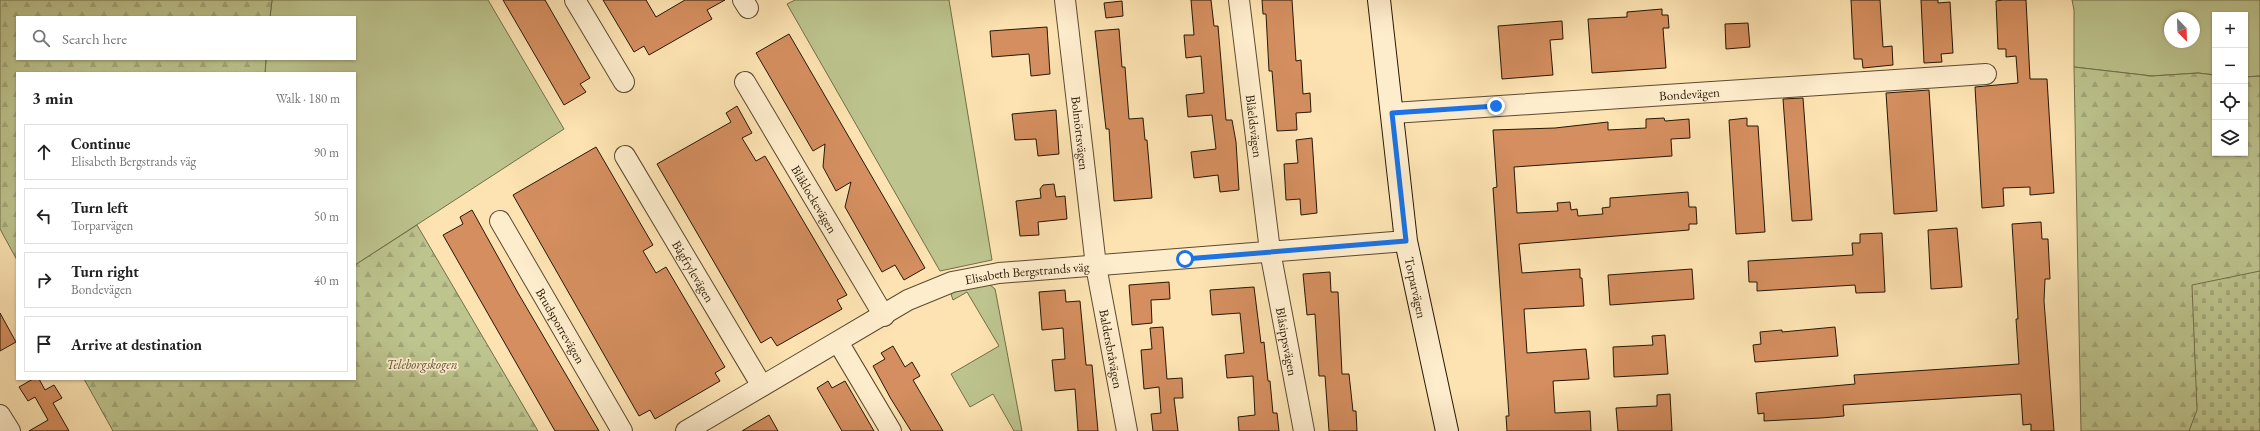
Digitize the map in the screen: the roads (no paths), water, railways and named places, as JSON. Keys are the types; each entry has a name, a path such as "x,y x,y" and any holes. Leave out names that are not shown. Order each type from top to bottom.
{"street":[{"path":"575,0 624,82"},
{"name":"Bolmörtsvägen","path":"1065,0 1096,266"},
{"name":"Blåeldsvägen","path":"1238,0 1270,251"},
{"name":"Torparvägen","path":"1379,0 1406,241 1447,431"},
{"name":"Bondevägen","path":"1392,113 1986,74"},
{"name":"Blåklockevägen","path":"745,82 884,316"},
{"name":"Bågfrylevägen","path":"625,156 762,386"},
{"name":"Brudsporrevägen","path":"500,220 622,431"},
{"name":"Elisabeth Bergstrands väg","path":"686,431 712,424 762,386 884,316 908,300 952,282 999,273 1406,241"},
{"name":"Blåsippsvägen","path":"1270,251 1304,431"},
{"name":"Baldersbråvägen","path":"1096,266 1127,431"},
{"path":"838,342 891,431"},
{"path":"0,415 10,431"}],"park label":[{"name":"Teleborgskogen","path":"422,364"}]}
